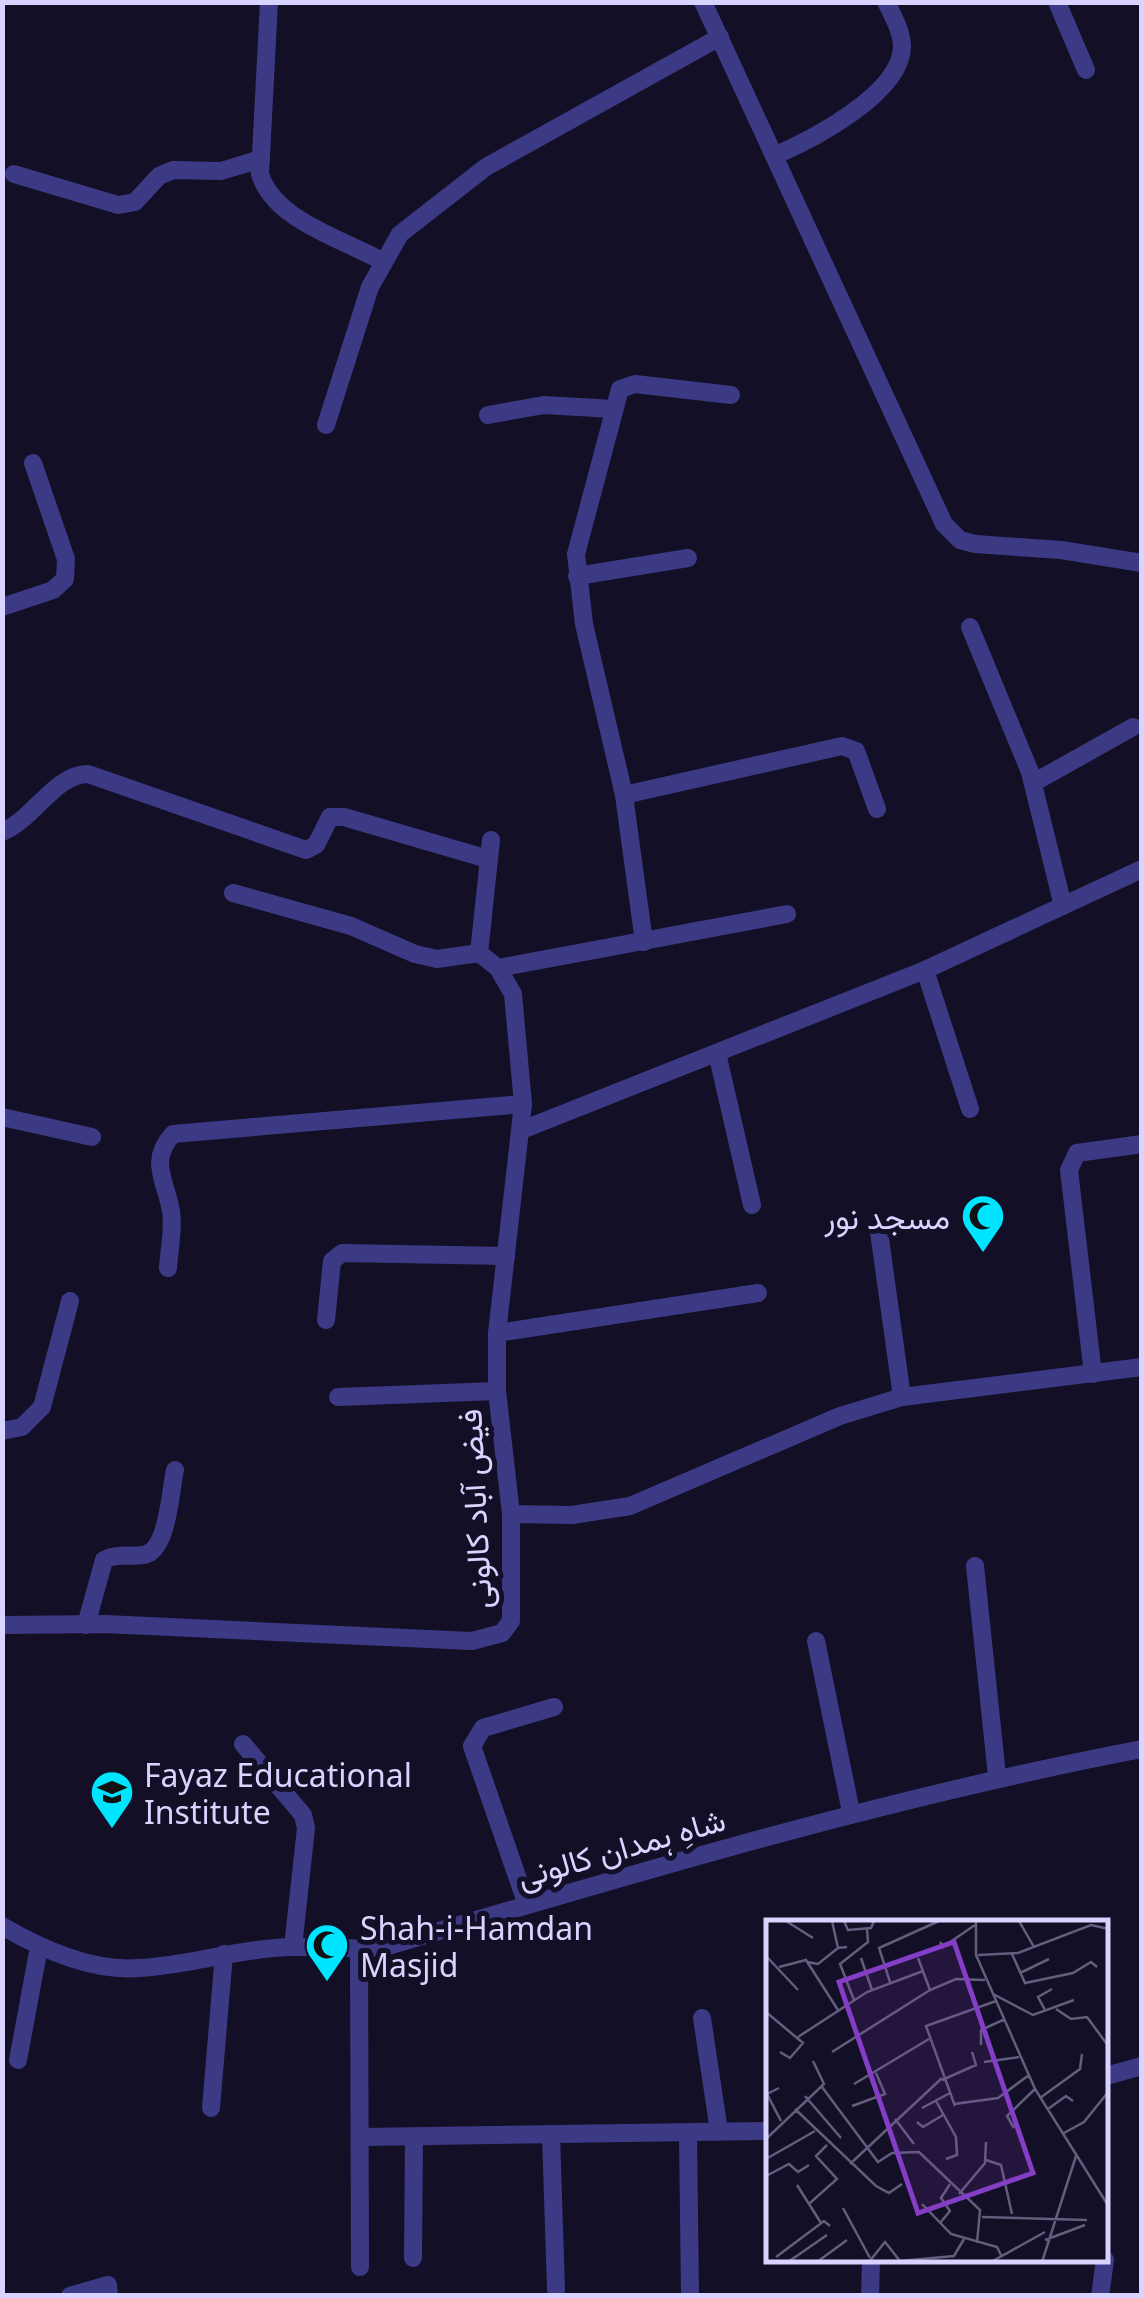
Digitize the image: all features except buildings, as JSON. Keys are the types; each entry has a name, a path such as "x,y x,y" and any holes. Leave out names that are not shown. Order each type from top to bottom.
{"street":[{"path":"270,2 261,160 264,188 278,205 382,260"},
{"path":"703,2 952,534 975,544 1061,550 1142,563"},
{"path":"774,156 829,130 894,72 902,45 886,2"},
{"path":"1057,2 1086,70"},
{"path":"326,425 382,260 400,234 486,167 720,37"},
{"path":"14,174 118,205 135,202 158,176 173,170 221,171 261,160"},
{"path":"644,942 624,795 584,624 577,576 582,520 613,409 625,385 730,395"},
{"path":"488,415 533,406 613,409"},
{"path":"2,607 53,590 65,579 66,559 33,463"},
{"path":"577,576 688,558"},
{"path":"970,627 1016,728 1064,906"},
{"path":"1033,782 1134,727"},
{"path":"624,795 842,746 856,751 877,808"},
{"path":"2,832 30,815 71,777 88,774 306,850 316,846 324,822 344,817 488,860"},
{"path":"479,954 491,840"},
{"path":"522,1130 925,970 1142,869"},
{"path":"233,893 351,926 437,960 479,954 498,968 786,914"},
{"name":"فیض آباد کالونی","path":"2,1625 86,1624 487,1640 502,1633 511,1621 511,1514 498,1390 497,1332 523,1104 513,994 498,968"},
{"path":"925,970 970,1109"},
{"path":"718,1052 752,1205"},
{"path":"168,1268 171,1208 158,1169 162,1149 173,1134 523,1104"},
{"path":"2,1117 92,1137"},
{"path":"1093,1374 1069,1170 1076,1154 1142,1144"},
{"path":"879,1232 902,1397"},
{"path":"326,1320 332,1261 342,1252 506,1256"},
{"path":"497,1332 758,1292"},
{"path":"2,1431 22,1427 42,1407 70,1301"},
{"path":"511,1514 572,1514 630,1506 840,1416 902,1397 1142,1367"},
{"path":"338,1398 498,1390"},
{"path":"86,1624 104,1560 111,1556 146,1555 159,1544 174,1470"},
{"path":"974,1566 997,1776"},
{"path":"816,1641 851,1812"},
{"path":"528,1905 472,1746 483,1728 554,1707"},
{"path":"243,1744 303,1815 306,1828 293,1947"},
{"name":"شاہِ ہمدان کالونی","path":"2,1926 39,1947 92,1964 138,1969 293,1947 385,1947 851,1812 997,1776 1142,1749"},
{"path":"18,2060 39,1947"},
{"path":"359,1950 363,2137 360,2267"},
{"path":"211,2108 224,1954"},
{"path":"702,2018 719,2132"},
{"path":"1109,2075 1142,2066"},
{"path":"363,2137 766,2130"},
{"path":"551,2134 556,2290"},
{"path":"688,2134 690,2296"},
{"path":"413,2258 414,2138"},
{"path":"870,2263 870,2296"},
{"path":"1100,2296 1105,2263"},
{"path":"70,2296 109,2290"}],"place":[{"name":"مسجد نور","path":"983,1254"},
{"name":"Fayaz Educational Institute","path":"112,1830"},
{"name":"Shah-i-Hamdan Masjid","path":"327,1983"}]}
